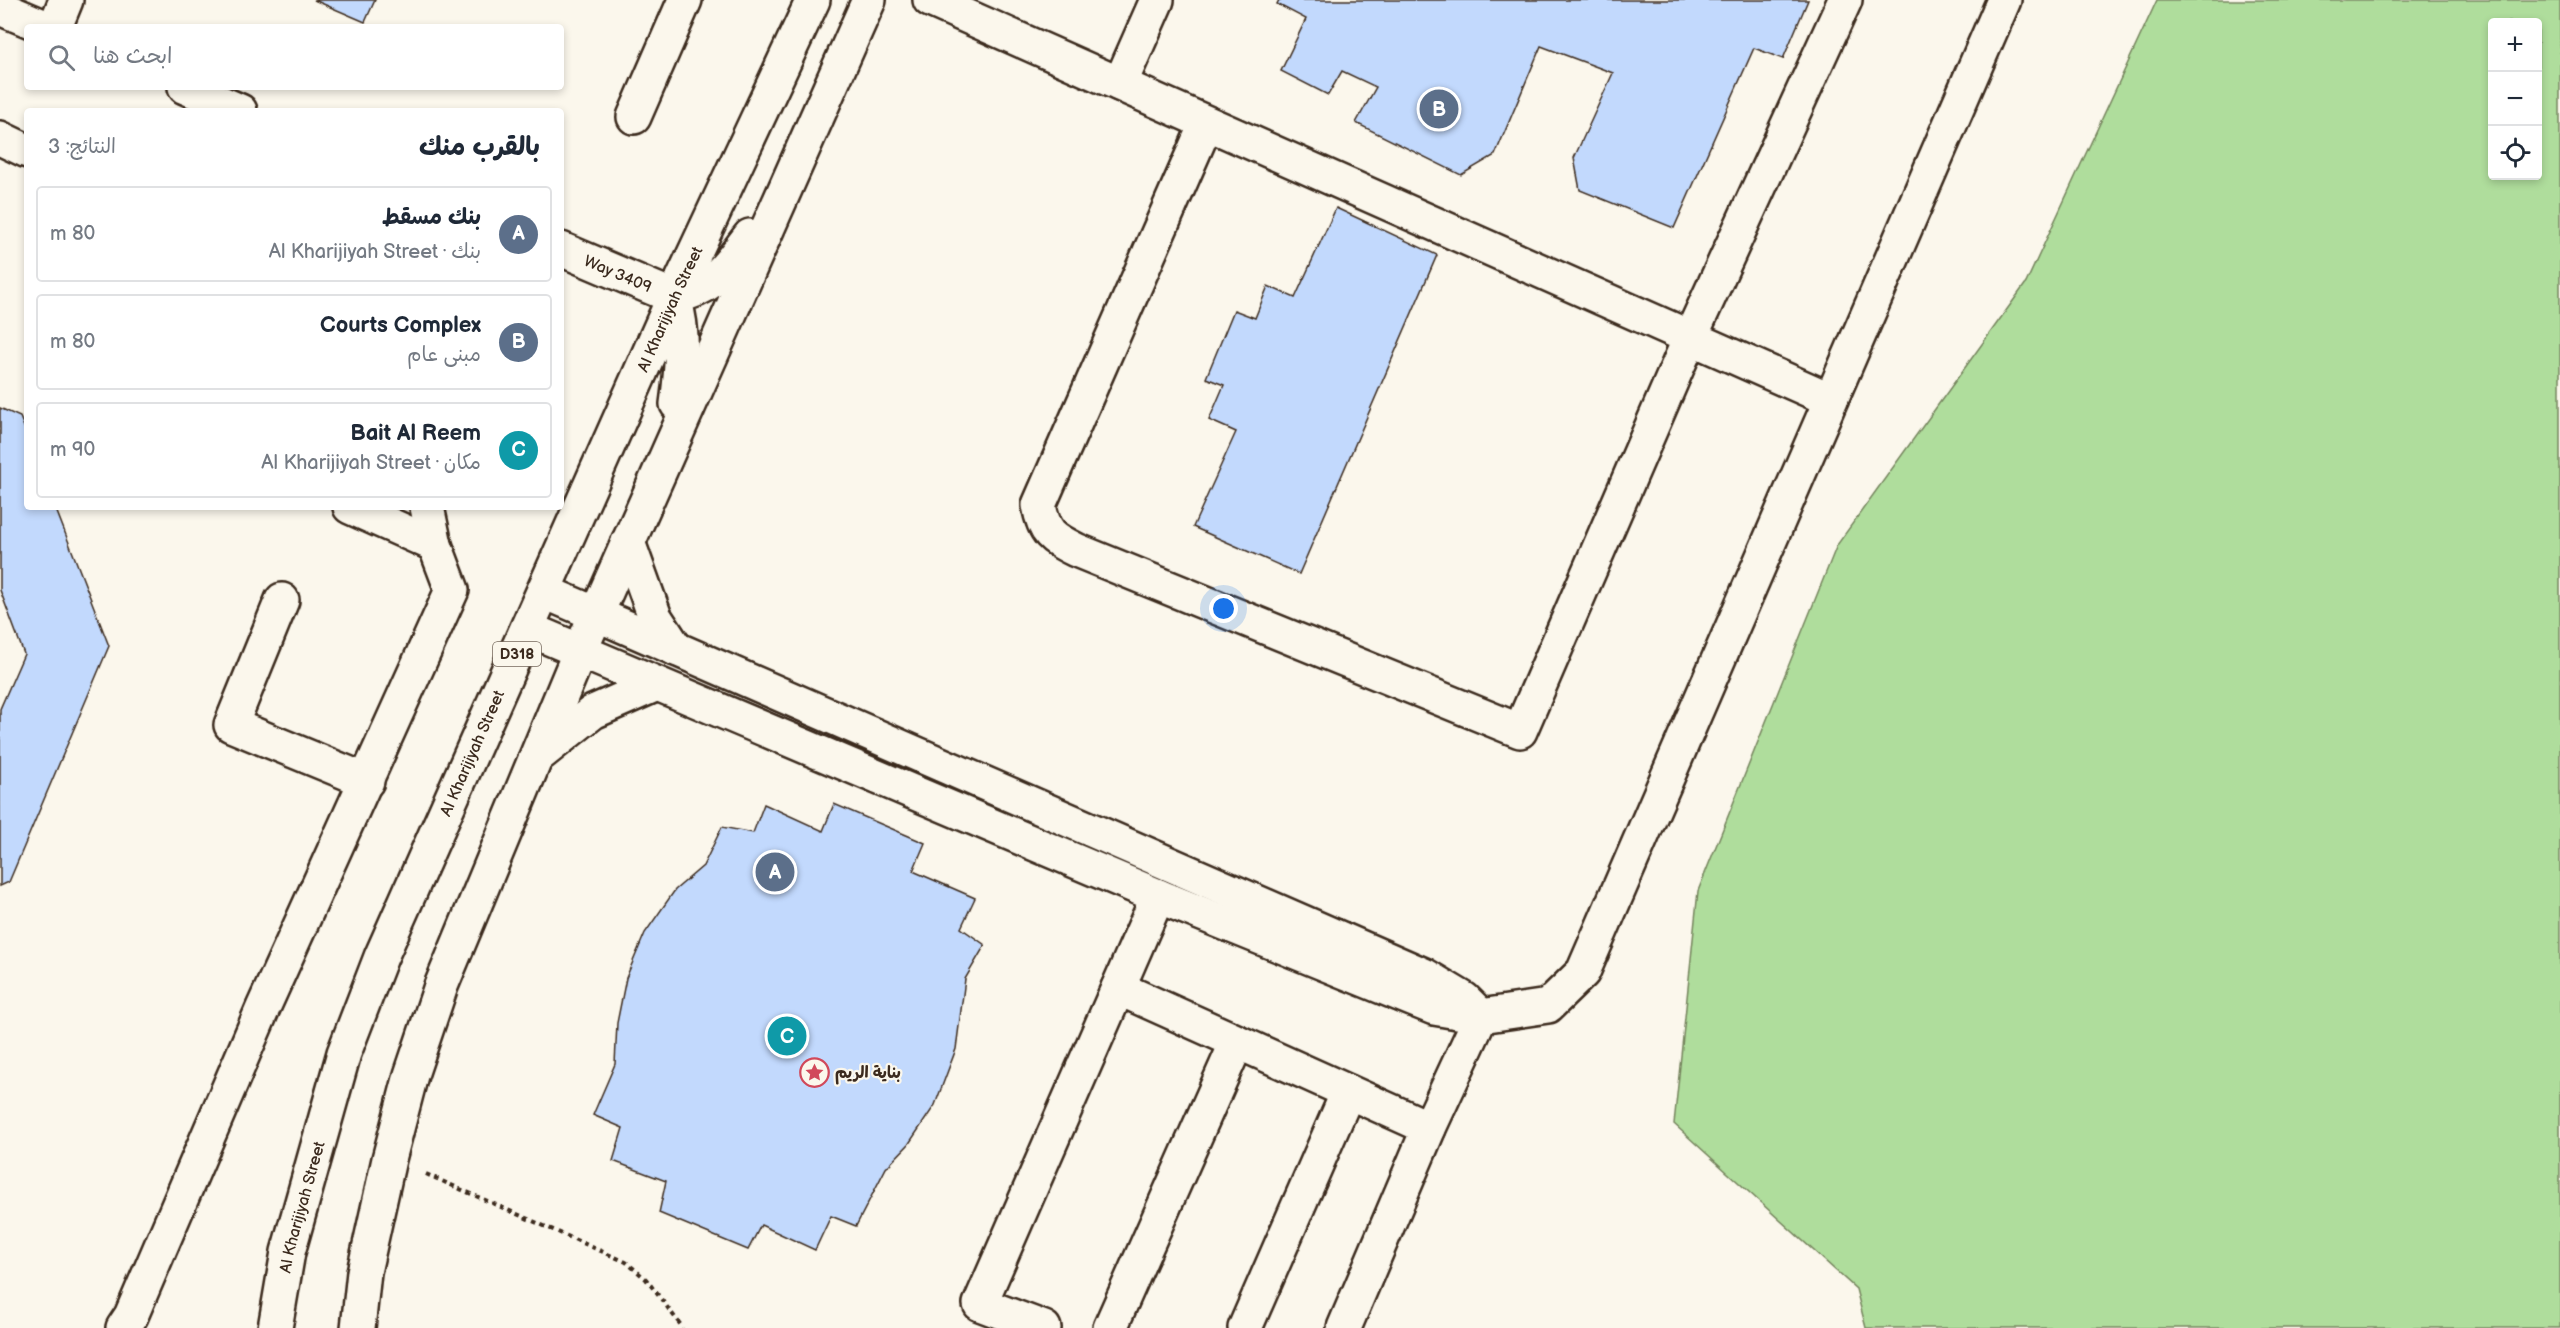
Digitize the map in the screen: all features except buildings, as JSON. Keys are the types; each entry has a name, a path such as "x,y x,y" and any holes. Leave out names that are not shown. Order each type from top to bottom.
{"main road":[{"path":"56,24 66,0"},
{"path":"634,117 685,0"},
{"name":"Al Kharijiyah Street","path":"275,1328 288,1252 344,1053 381,957 674,297 813,0"},
{"path":"358,1328 364,1272 389,1158 411,1075 441,986 533,760 596,614 869,0"},
{"path":"930,0 1829,399"},
{"path":"1120,84 1156,0"},
{"path":"1206,124 1039,505 1042,521 1053,538 1076,550 1520,731 1690,338 1845,0"},
{"path":"528,629 1158,896 1412,1000 1457,1014 1481,1016 1548,1006 1583,972 1829,399 2004,0"},
{"path":"0,8 38,24"},
{"path":"191,90 233,108"},
{"path":"0,138 24,150"},
{"path":"670,444 683,345 681,321 674,297 697,292 717,278 782,194"},
{"name":"Way 3409","path":"564,250 674,297"},
{"path":"357,510 435,545"},
{"path":"123,1328 131,1316 263,1008 452,590 435,545 429,510"},
{"path":"628,542 655,617 675,649"},
{"path":"544,592 1424,975 1464,999 1481,1016"},
{"path":"282,600 231,725 367,781"},
{"path":"533,760 593,712 657,684"},
{"path":"1044,1328 980,1304 1158,896"},
{"path":"1118,988 1429,1128"},
{"path":"1344,1328 1429,1128 1481,1016"},
{"path":"1110,1328 1237,1042"},
{"path":"1245,1328 1348,1092"}],"path":[{"path":"389,1158 626,1262 646,1279 683,1328"}],"green space":[{"path":"2157,0 2560,0 2560,1328 1866,1328 1856,1289 1674,1124 1698,891 1837,545 2026,283"}],"place":[{"name":"Courts Complex","path":"1439,109"},
{"name":"بنك مسقط","path":"775,872"},
{"name":"Bait Al Reem","path":"787,1036"},
{"name":"بناية الريم","path":"814,1072"}]}
